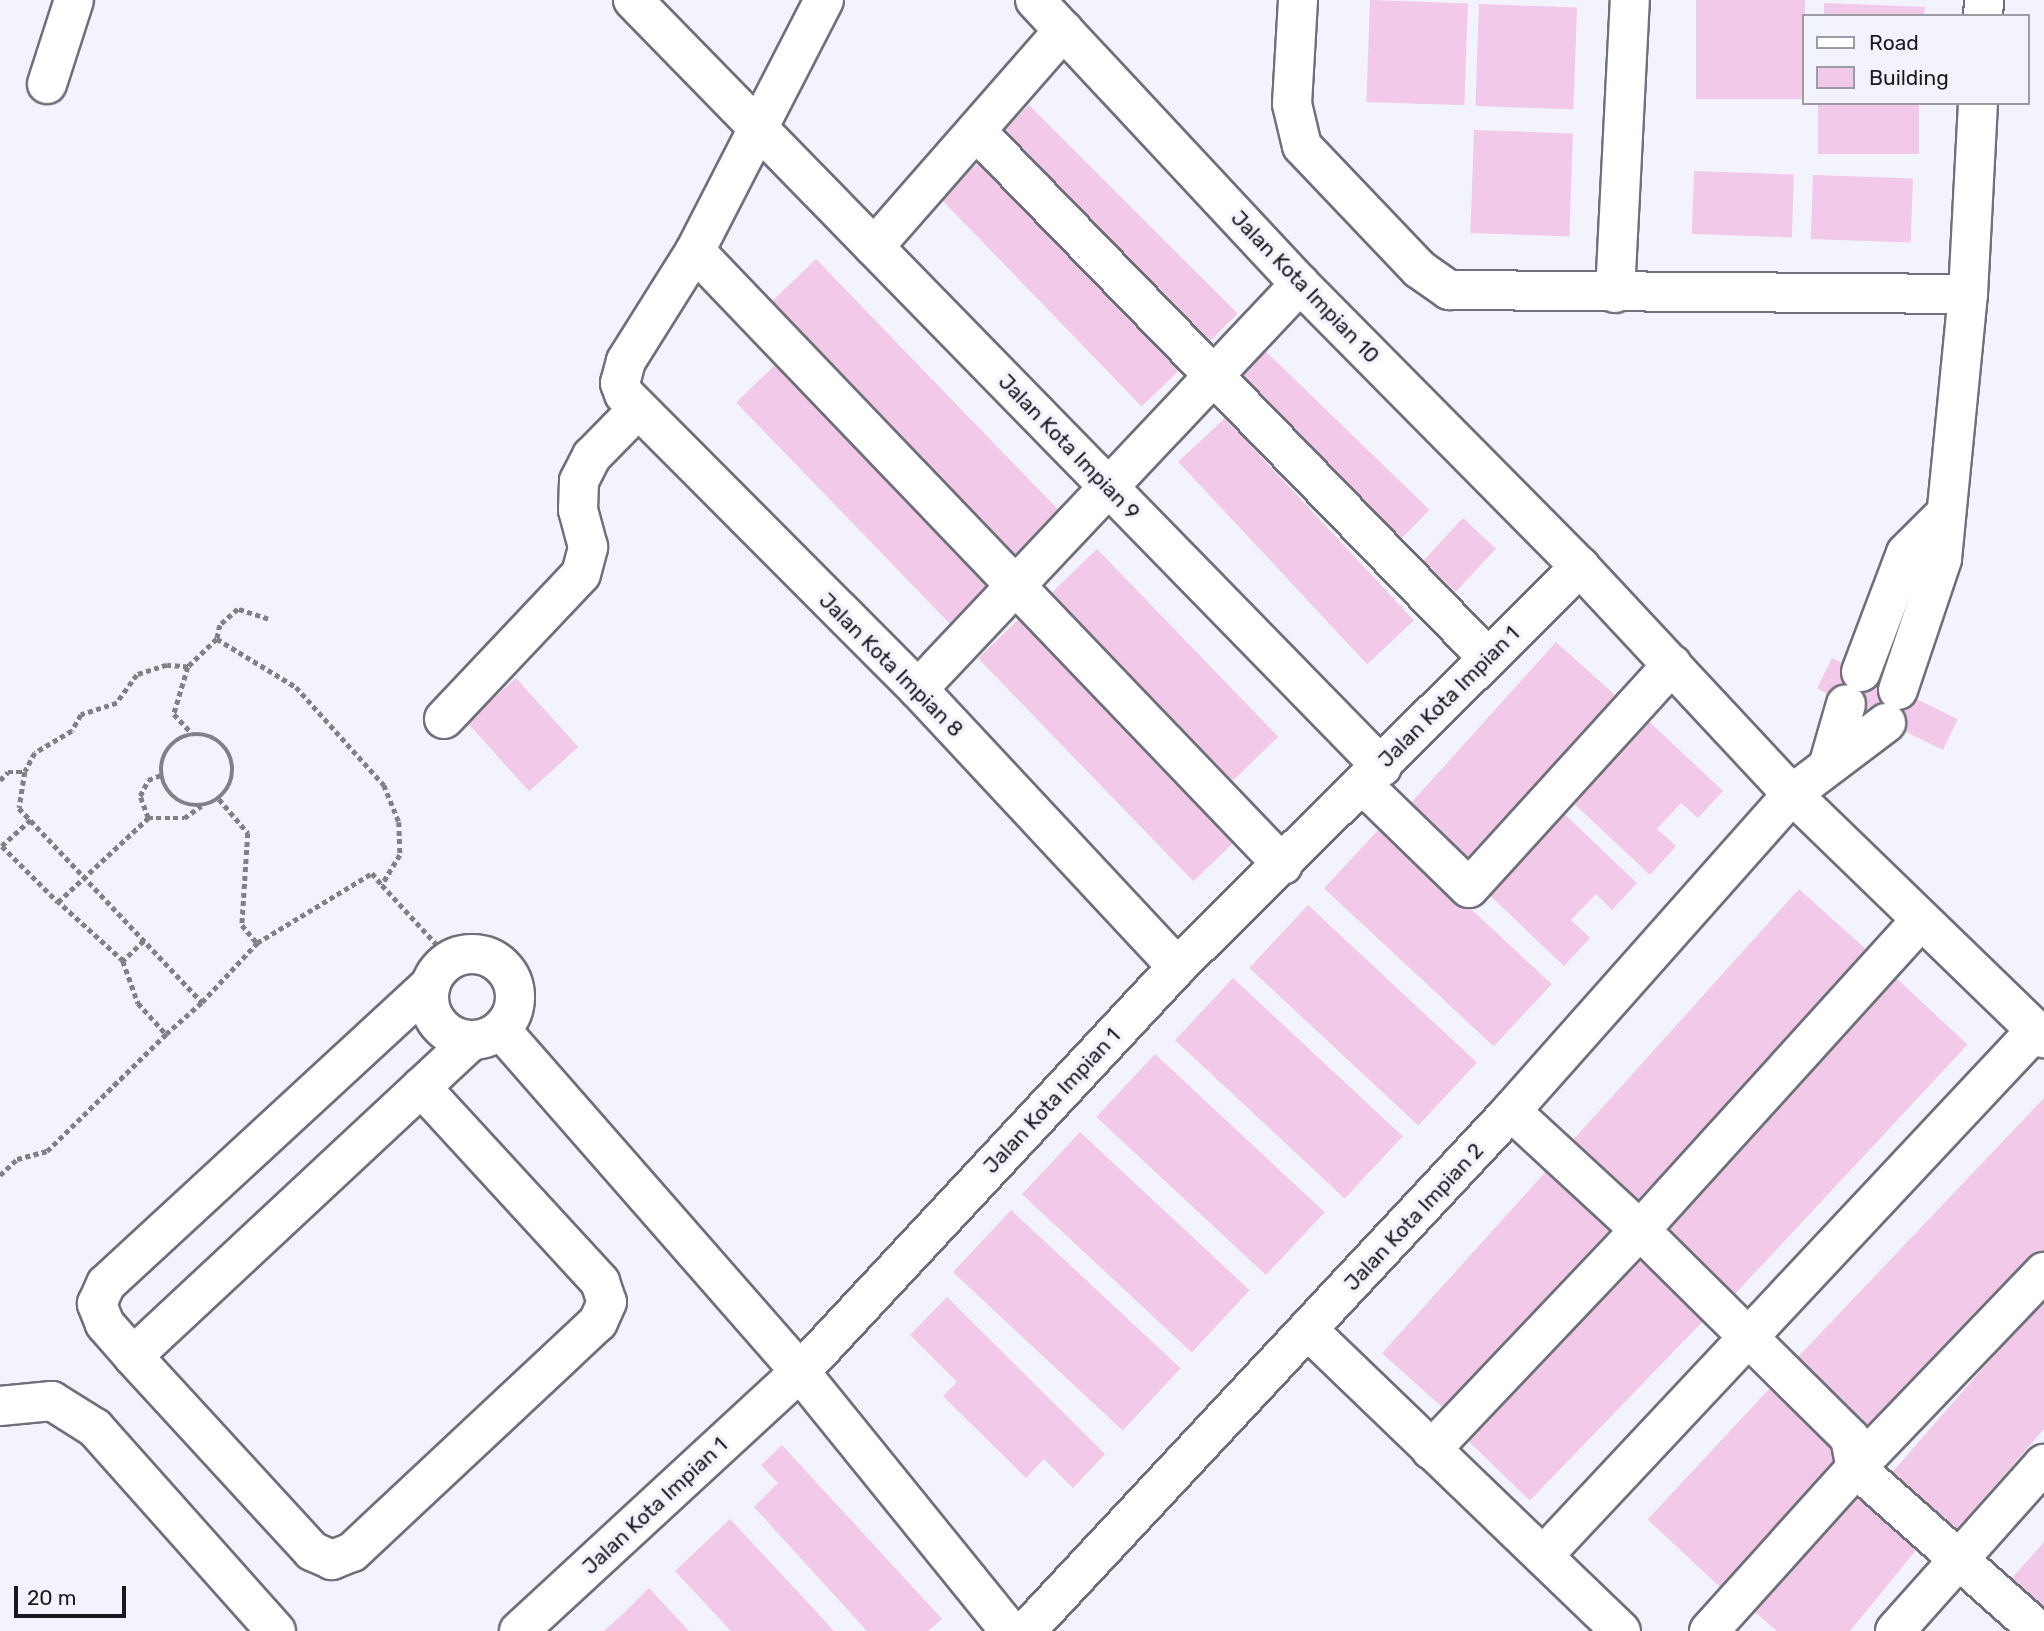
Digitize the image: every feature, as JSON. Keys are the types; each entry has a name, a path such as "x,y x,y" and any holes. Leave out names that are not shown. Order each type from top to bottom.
{"street":[{"path":"47,84 74,0"},
{"name":"Jalan Kota Impian 9","path":"633,0 1109,488 1372,775 1469,888 1672,665"},
{"path":"824,0 695,251 1283,865"},
{"name":"Jalan Kota Impian 10","path":"1035,0 1300,284 1580,568 1792,794 2040,1034"},
{"path":"1298,0 1292,104 1303,146 1419,269 1449,290 1968,294"},
{"path":"1615,293 1630,0"},
{"path":"874,247 1064,30"},
{"path":"1829,763 1853,688 1906,553 1944,515 1968,294 1978,105"},
{"path":"977,132 1487,657"},
{"name":"Jalan Kota Impian 8","path":"695,251 626,360 620,383 637,410 918,689 1177,967"},
{"path":"918,689 1300,284"},
{"path":"444,719 581,574 588,547 578,510 579,481 592,456 637,410"},
{"name":"Jalan Kota Impian 2","path":"1026,1631 1309,1331 1511,1111 1792,794 1892,707 1942,559 1944,515"},
{"name":"Jalan Kota Impian 1","path":"519,1631 800,1372 1177,967 1283,865 1487,657 1580,568"},
{"path":"1431,1450 1640,1230 1921,920"},
{"path":"133,1356 421,1087 486,1035 515,1002 507,972 482,955 441,972 106,1284 97,1304 99,1315 133,1356 313,1551 332,1560 352,1552 598,1322 607,1302 600,1282 421,1087"},
{"path":"441,972 431,1008 442,1029 486,1035 800,1372 1010,1631"},
{"path":"1543,1556 2040,1034"},
{"path":"1511,1111 1640,1230 1850,1438 1856,1468 2039,1631"},
{"path":"1709,1631 1856,1468 2044,1272"},
{"path":"1309,1331 1621,1631"},
{"path":"2,1408 52,1401 96,1428 276,1631"},
{"path":"1895,1631 2044,1464"}],"path":[{"path":"192,733 173,714 188,667 217,639 220,625 238,609 268,619"},
{"path":"217,639 296,687 384,785 399,822 400,855 382,885"},
{"path":"188,667 167,666 137,675 117,704 81,715 72,730 35,753 25,772 19,808 202,1002"},
{"path":"58,902 148,818 184,818 201,806 219,799 230,784 233,764 226,747 210,736 192,733 174,741 163,756 160,775 168,792 183,804 201,806"},
{"path":"0,779 8,772 25,772"},
{"path":"148,818 140,796 148,780 160,775"},
{"path":"219,799 248,833 242,925 257,943"},
{"path":"30,820 1,846 123,961 138,1003 166,1034"},
{"path":"0,1175 17,1158 47,1151 202,1002 257,943 372,873 441,972"},
{"path":"123,961 145,941"}],"building":[{"path":"1370,0 1468,3 1464,105 1366,102"},
{"path":"1696,0 1805,0 1805,14 1802,14 1802,99 1696,99"},
{"path":"1824,3 1925,7 1924,14 1824,14"},
{"path":"1479,4 1577,7 1573,109 1475,106"},
{"path":"1029,105 1238,314 1206,345 997,137"},
{"path":"1818,105 1919,105 1919,154 1818,154"},
{"path":"1474,130 1573,133 1569,236 1470,233"},
{"path":"984,157 1185,365 1142,407 941,199"},
{"path":"1694,171 1794,174 1792,237 1692,234"},
{"path":"1813,175 1913,178 1911,242 1811,239"},
{"path":"816,259 1061,512 1016,555 771,302"},
{"path":"1259,345 1429,510 1397,543 1226,379"},
{"path":"775,365 995,592 956,630 736,403"},
{"path":"1225,418 1414,621 1367,664 1178,462"},
{"path":"1463,518 1496,549 1456,592 1423,561"},
{"path":"1097,549 1278,737 1232,781 1051,593"},
{"path":"1022,616 1237,839 1193,881 978,658"},
{"path":"1556,642 1624,704 1474,871 1405,809"},
{"path":"1832,658 1958,719 1943,750 1817,689"},
{"path":"516,678 578,747 529,791 467,722"},
{"path":"1641,714 1723,791 1698,818 1681,803 1657,829 1676,846 1650,875 1566,796"},
{"path":"1556,806 1637,883 1612,910 1596,894 1571,920 1590,938 1564,966 1481,887"},
{"path":"1382,826 1552,984 1494,1046 1324,888"},
{"path":"1799,889 1875,957 1647,1210 1571,1142"},
{"path":"1308,905 1477,1063 1418,1125 1249,968"},
{"path":"1893,975 1968,1045 1735,1294 1660,1224"},
{"path":"1233,978 1403,1136 1345,1198 1175,1040"},
{"path":"1155,1054 1325,1212 1266,1275 1096,1117"},
{"path":"2044,1098 2044,1250 1873,1430 1797,1358"},
{"path":"1080,1132 1250,1290 1192,1352 1022,1194"},
{"path":"1548,1169 1619,1233 1453,1417 1382,1353"},
{"path":"1011,1210 1181,1368 1123,1430 953,1272"},
{"path":"1643,1258 1706,1318 1530,1500 1467,1440"},
{"path":"947,1297 1105,1454 1073,1488 1044,1459 1026,1478 943,1396 957,1382 910,1335"},
{"path":"2044,1298 2044,1429 1954,1533 1889,1476"},
{"path":"1771,1387 1846,1457 1722,1589 1648,1519"},
{"path":"782,1445 942,1619 928,1631 867,1631 754,1507 778,1483 761,1465"},
{"path":"1850,1485 1921,1544 1850,1631 1777,1631 1749,1607"},
{"path":"730,1519 834,1631 731,1631 675,1571"},
{"path":"2044,1542 2044,1619 2006,1585"},
{"path":"649,1588 689,1631 604,1631 622,1615"}]}
